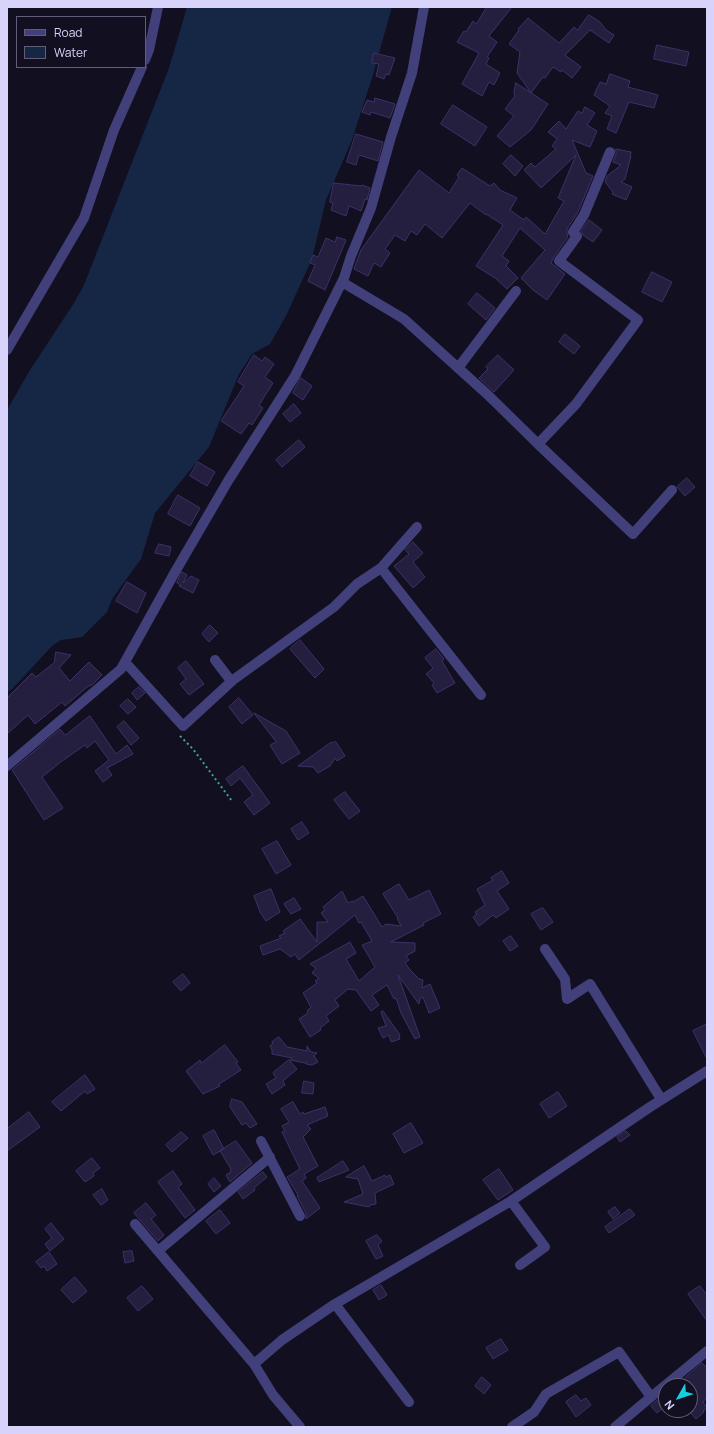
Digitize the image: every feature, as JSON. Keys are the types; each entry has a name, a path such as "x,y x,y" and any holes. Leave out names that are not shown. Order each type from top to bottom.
{"street":[{"path":"146,58 158,7"},
{"path":"7,766 121,669 228,481 295,376 342,282 371,208 412,73 424,7"},
{"path":"7,350 84,218 114,130 142,68"},
{"path":"538,444 576,404 638,320 559,261 577,236 573,232 584,215 610,152"},
{"path":"342,282 404,319 458,368 633,534 672,490"},
{"path":"458,368 516,291"},
{"path":"125,662 183,726 231,681 334,607 357,584 381,568 417,527"},
{"path":"381,568 480,695"},
{"path":"215,660 231,681"},
{"path":"545,949 565,979 567,999 590,984 661,1100"},
{"path":"254,1364 282,1340 335,1304 511,1201 661,1100 707,1071"},
{"path":"261,1141 300,1216"},
{"path":"158,1251 270,1157"},
{"path":"511,1201 545,1247 520,1264"},
{"path":"135,1224 254,1364 273,1395 300,1427"},
{"path":"335,1304 409,1402"},
{"path":"615,1427 707,1351"},
{"path":"512,1427 534,1412 546,1394 620,1352 651,1397"}],"path":[{"path":"183,726 175,731 193,749 232,801"}],"water":[{"path":"187,7 392,7 372,78 352,140 326,200 312,259 286,316 270,344 252,354 239,374 209,447 155,513 141,559 112,599 107,612 82,637 61,640 53,645 12,689 7,692 7,410 30,370 74,303 84,285 169,68"}],"building":[{"path":"487,7 512,7 489,36 497,42 487,57 489,58 486,64 500,73 494,85 489,82 482,96 462,84 479,53 457,42 473,21 476,24"},
{"path":"589,15 600,22 606,30 614,35 609,43 590,30 565,55 581,67 572,78 562,70 561,72 553,67 531,93 517,73 520,52 509,44 519,30 518,29 528,18 559,43 574,27 577,30"},
{"path":"657,45 689,52 686,66 654,59"},
{"path":"374,53 395,58 389,75 386,74 384,79 376,76 379,64 372,63"},
{"path":"610,74 630,81 628,87 658,95 654,108 629,102 616,133 607,129 612,116 605,113 610,106 594,95 600,82 606,84"},
{"path":"516,83 548,104 531,130 510,147 497,136 514,116 505,109 515,96"},
{"path":"375,98 395,104 390,118 371,112 370,115 362,112 367,100 374,102"},
{"path":"453,105 487,127 475,146 441,124"},
{"path":"585,107 595,113 587,125 597,131 590,147 572,140 586,173 593,176 578,212 567,229 568,237 551,263 565,274 547,300 533,290 521,278 545,250 520,228 502,256 509,261 506,266 518,278 507,289 495,278 476,266 503,225 470,203 442,238 425,224 417,235 411,231 405,241 395,235 385,249 390,253 381,267 374,263 368,276 354,269 361,250 419,170 449,193 459,177 457,175 462,168 490,186 494,183 500,190 517,198 510,210 524,220 526,217 545,234 564,201 558,198 576,155 541,188 524,170 531,163 535,167 556,149 552,146 557,139 548,132 559,121 566,129 578,111 582,113"},
{"path":"356,134 383,142 378,161 359,155 356,165 347,162"},
{"path":"616,149 631,152 625,179 621,182 632,187 626,200 612,194 613,192 605,182 607,176 621,165 613,162"},
{"path":"511,155 523,166 515,176 503,164"},
{"path":"334,183 362,185 370,188 367,200 365,199 361,211 349,206 346,216 331,210 333,203 330,202"},
{"path":"589,220 602,230 593,242 583,235 581,231"},
{"path":"337,237 346,240 325,290 308,281 315,265 310,263 313,255 318,257 326,238 335,242"},
{"path":"652,272 672,282 662,302 642,292"},
{"path":"477,293 495,308 486,320 468,304"},
{"path":"565,334 580,346 574,354 559,342"},
{"path":"254,355 262,361 265,357 274,364 265,377 273,383 259,405 263,408 252,425 249,423 241,434 221,421 244,386 238,382"},
{"path":"498,355 514,370 494,392 479,378 488,369 486,367"},
{"path":"301,378 312,386 303,400 293,393"},
{"path":"294,404 301,413 290,422 283,414"},
{"path":"299,440 305,447 282,467 276,460"},
{"path":"198,462 215,472 207,486 190,476"},
{"path":"687,478 695,487 685,496 677,487"},
{"path":"178,495 200,508 190,526 168,514"},
{"path":"413,542 423,553 413,562 425,577 413,588 394,566 409,554 405,550"},
{"path":"159,544 171,547 169,556 155,553"},
{"path":"182,572 187,575 183,583 191,576 199,580 193,593 179,586 181,585 177,583"},
{"path":"127,582 146,593 137,613 116,601"},
{"path":"210,625 218,633 209,642 202,634"},
{"path":"300,640 324,669 315,678 290,649"},
{"path":"436,649 444,659 442,661 455,683 437,693 432,685 434,683 426,674 433,668 425,658"},
{"path":"56,652 71,655 59,668 70,681 89,662 102,675 91,686 90,685 86,688 65,706 62,702 35,724 28,715 7,734 7,698 32,673 36,677 54,663"},
{"path":"186,661 204,684 189,695 180,684 186,679 178,668"},
{"path":"139,687 145,693 137,700 132,693"},
{"path":"239,698 253,715 242,724 229,707"},
{"path":"128,699 136,707 128,714 120,706"},
{"path":"254,713 286,731 300,753 282,764 270,745 276,742"},
{"path":"90,716 116,754 127,745 133,754 107,768 112,775 103,782 95,771 109,760 95,741 87,748 85,745 62,761 42,777 63,808 44,820 12,770 60,729 65,735"},
{"path":"124,721 139,738 131,745 117,727"},
{"path":"336,742 345,756 337,761 335,758 330,766 318,773 313,767 298,766 330,743"},
{"path":"243,766 270,803 254,815 244,802 253,795 240,778 231,786 226,779"},
{"path":"345,792 360,811 349,819 334,800"},
{"path":"302,822 309,833 298,840 291,829"},
{"path":"277,841 291,865 276,874 262,849"},
{"path":"502,871 509,883 497,891 509,909 496,918 493,915 479,926 473,917 477,914 475,912 485,905 477,889 493,880 491,878"},
{"path":"399,884 409,900 429,890 441,914 423,923 424,925 391,942 415,943 415,951 406,956 409,960 405,963 419,979 423,980 422,988 430,984 440,1008 429,1013 423,997 420,999 419,1004 398,975 420,1037 415,1039 401,1013 396,998 394,999 387,985 372,995 379,1005 371,1011 356,990 348,989 335,1000 339,1006 326,1016 329,1021 320,1028 321,1030 310,1037 299,1019 308,1013 307,1011 311,1007 303,993 317,983 315,981 319,978 312,973 316,968 310,964 350,942 356,953 346,959 359,981 375,967 362,945 372,941 355,915 299,960 295,954 291,957 280,949 263,955 260,946 281,938 279,936 285,933 283,931 300,919 317,942 317,922 328,922 321,913 325,910 323,907 342,891 348,903 353,902 363,896 382,927 386,924 401,926 398,918 383,894"},
{"path":"271,889 280,912 266,921 260,912 254,896"},
{"path":"294,898 301,909 291,914 284,904"},
{"path":"543,908 553,922 541,930 531,914"},
{"path":"511,936 518,946 510,951 503,941"},
{"path":"183,974 190,983 181,991 173,982"},
{"path":"383,1011 400,1035 400,1039 391,1042 389,1035 383,1038 378,1028 386,1026 381,1012"},
{"path":"707,1024 707,1059 693,1031"},
{"path":"279,1037 287,1047 307,1051 307,1046 311,1052 317,1053 314,1056 318,1062 312,1065 306,1064 306,1062 290,1060 292,1058 272,1054 270,1046 273,1043 272,1042"},
{"path":"225,1045 238,1062 236,1063 241,1070 219,1084 220,1086 203,1094 186,1071 200,1060 201,1063"},
{"path":"289,1060 297,1069 283,1081 285,1085 272,1094 266,1084 276,1078 273,1073"},
{"path":"85,1075 95,1089 87,1094 85,1091 61,1111 52,1102"},
{"path":"304,1081 314,1083 313,1094 302,1093"},
{"path":"558,1092 567,1106 549,1118 540,1104"},
{"path":"232,1099 242,1102 257,1124 250,1128 246,1123 242,1125 230,1107"},
{"path":"293,1102 300,1114 325,1107 328,1116 307,1125 311,1129 303,1137 318,1166 304,1174 306,1178 302,1181 320,1208 306,1219 306,1213 297,1196 298,1195 287,1177 300,1169 282,1132 285,1131 282,1126 289,1122 281,1109"},
{"path":"29,1112 40,1127 7,1151 7,1129"},
{"path":"411,1123 423,1143 404,1153 393,1134"},
{"path":"214,1130 224,1149 213,1155 203,1136"},
{"path":"626,1131 630,1135 620,1142 617,1137"},
{"path":"181,1132 188,1138 172,1152 166,1145"},
{"path":"236,1141 252,1163 230,1182 226,1175 231,1172 231,1169 220,1151"},
{"path":"92,1158 100,1168 93,1173 94,1176 85,1182 76,1171"},
{"path":"343,1161 349,1170 319,1182 317,1178"},
{"path":"364,1166 372,1181 385,1175 386,1177 390,1175 394,1184 375,1193 376,1204 370,1205 369,1207 344,1202 363,1194 358,1179 346,1177"},
{"path":"499,1169 513,1190 498,1200 483,1180"},
{"path":"173,1171 182,1184 178,1187 195,1210 185,1218 158,1182"},
{"path":"263,1172 267,1177 254,1188 255,1190 243,1199 238,1192"},
{"path":"214,1178 221,1186 214,1192 208,1184"},
{"path":"102,1189 108,1200 101,1205 93,1195"},
{"path":"146,1203 156,1215 151,1219 164,1235 158,1241 134,1213"},
{"path":"615,1207 620,1213 613,1219 608,1212"},
{"path":"630,1209 635,1215 609,1233 605,1227"},
{"path":"220,1210 230,1223 216,1234 206,1221"},
{"path":"51,1223 64,1239 50,1251 45,1244 52,1238 45,1229"},
{"path":"377,1235 382,1241 378,1245 383,1256 376,1259 366,1241"},
{"path":"132,1251 134,1261 125,1263 123,1252"},
{"path":"49,1252 57,1264 47,1271 44,1266 41,1268 36,1262"},
{"path":"75,1277 87,1291 73,1303 61,1290"},
{"path":"381,1285 387,1295 379,1300 373,1290"},
{"path":"142,1286 153,1299 138,1311 127,1298"},
{"path":"700,1286 707,1295 707,1321 688,1294"},
{"path":"501,1339 508,1350 493,1359 486,1348"},
{"path":"702,1363 707,1368 707,1397 703,1402 707,1408 698,1417 698,1378 685,1378"},
{"path":"482,1377 491,1385 484,1394 475,1386"},
{"path":"576,1395 581,1401 586,1398 591,1405 576,1417 566,1402"},
{"path":"658,1400 658,1412 657,1413 651,1406"}]}
